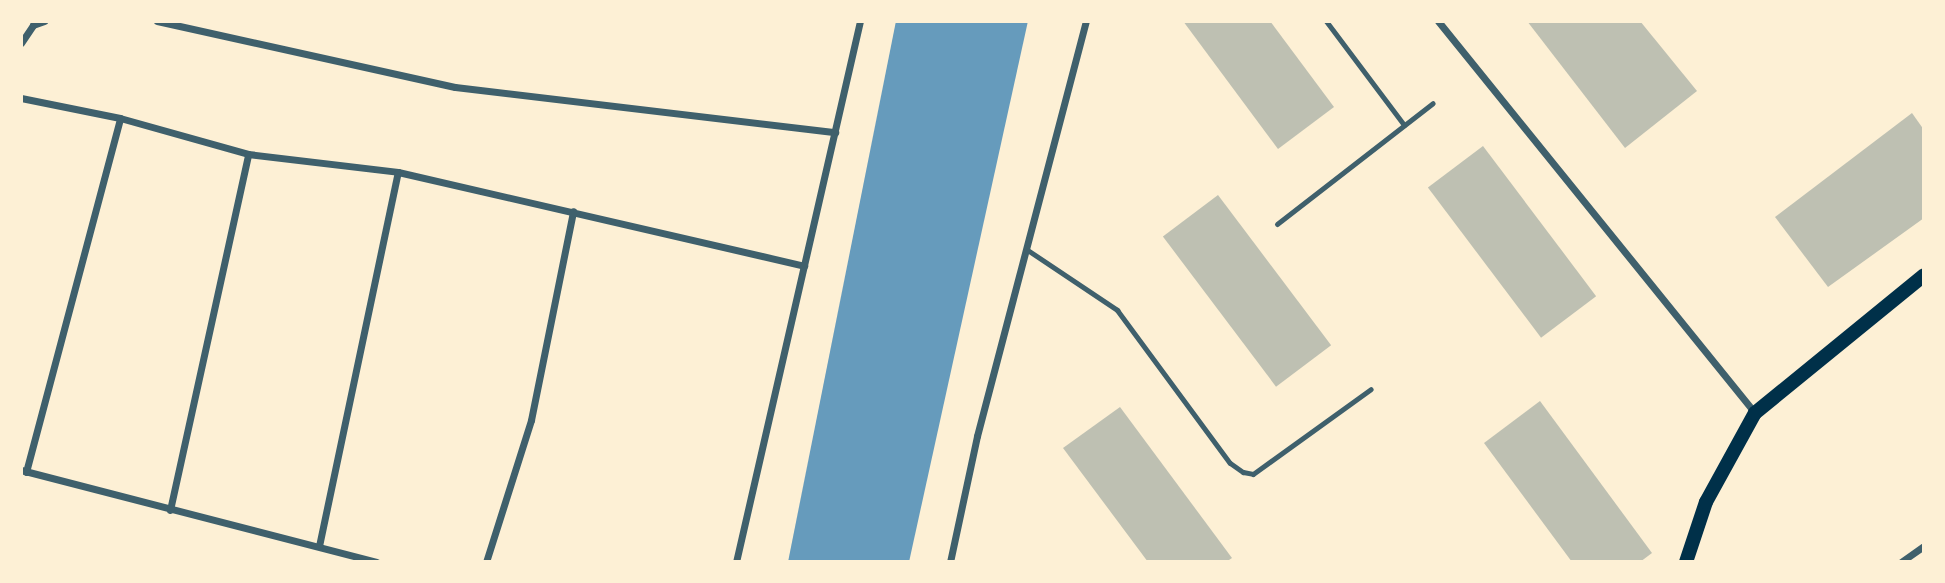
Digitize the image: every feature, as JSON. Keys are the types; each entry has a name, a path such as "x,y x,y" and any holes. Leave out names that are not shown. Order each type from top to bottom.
{"main road":[{"path":"1686,562 1706,502 1755,413 1924,275"}],"street":[{"path":"21,43 33,25 44,21"},
{"path":"157,21 455,87 835,132"},
{"path":"736,562 860,21"},
{"path":"950,562 976,436 1086,21"},
{"path":"1438,21 1755,413"},
{"path":"21,98 120,118 248,154 398,172 804,266"},
{"path":"120,118 23,471 376,562"},
{"path":"170,509 248,154"},
{"path":"319,546 398,172"},
{"path":"486,562 531,421 573,211"},
{"path":"1901,562 1924,546"}],"lane":[{"path":"1326,21 1404,125"},
{"path":"1277,224 1433,103"},
{"path":"1026,249 1117,310 1230,463 1243,472 1253,474 1371,389"},
{"path":"1466,562 1475,562"}],"water":[{"path":"896,21 1028,21 909,562 788,562"}],"building":[{"path":"1183,21 1270,21 1334,107 1278,149"},
{"path":"1527,21 1640,21 1697,91 1625,148"},
{"path":"1912,113 1924,130 1924,218 1828,287 1775,217"},
{"path":"1483,146 1596,296 1541,338 1428,188"},
{"path":"1218,195 1331,345 1276,387 1163,237"},
{"path":"1540,401 1652,553 1640,562 1572,562 1484,443"},
{"path":"1120,407 1232,558 1226,562 1148,562 1063,448"}]}
